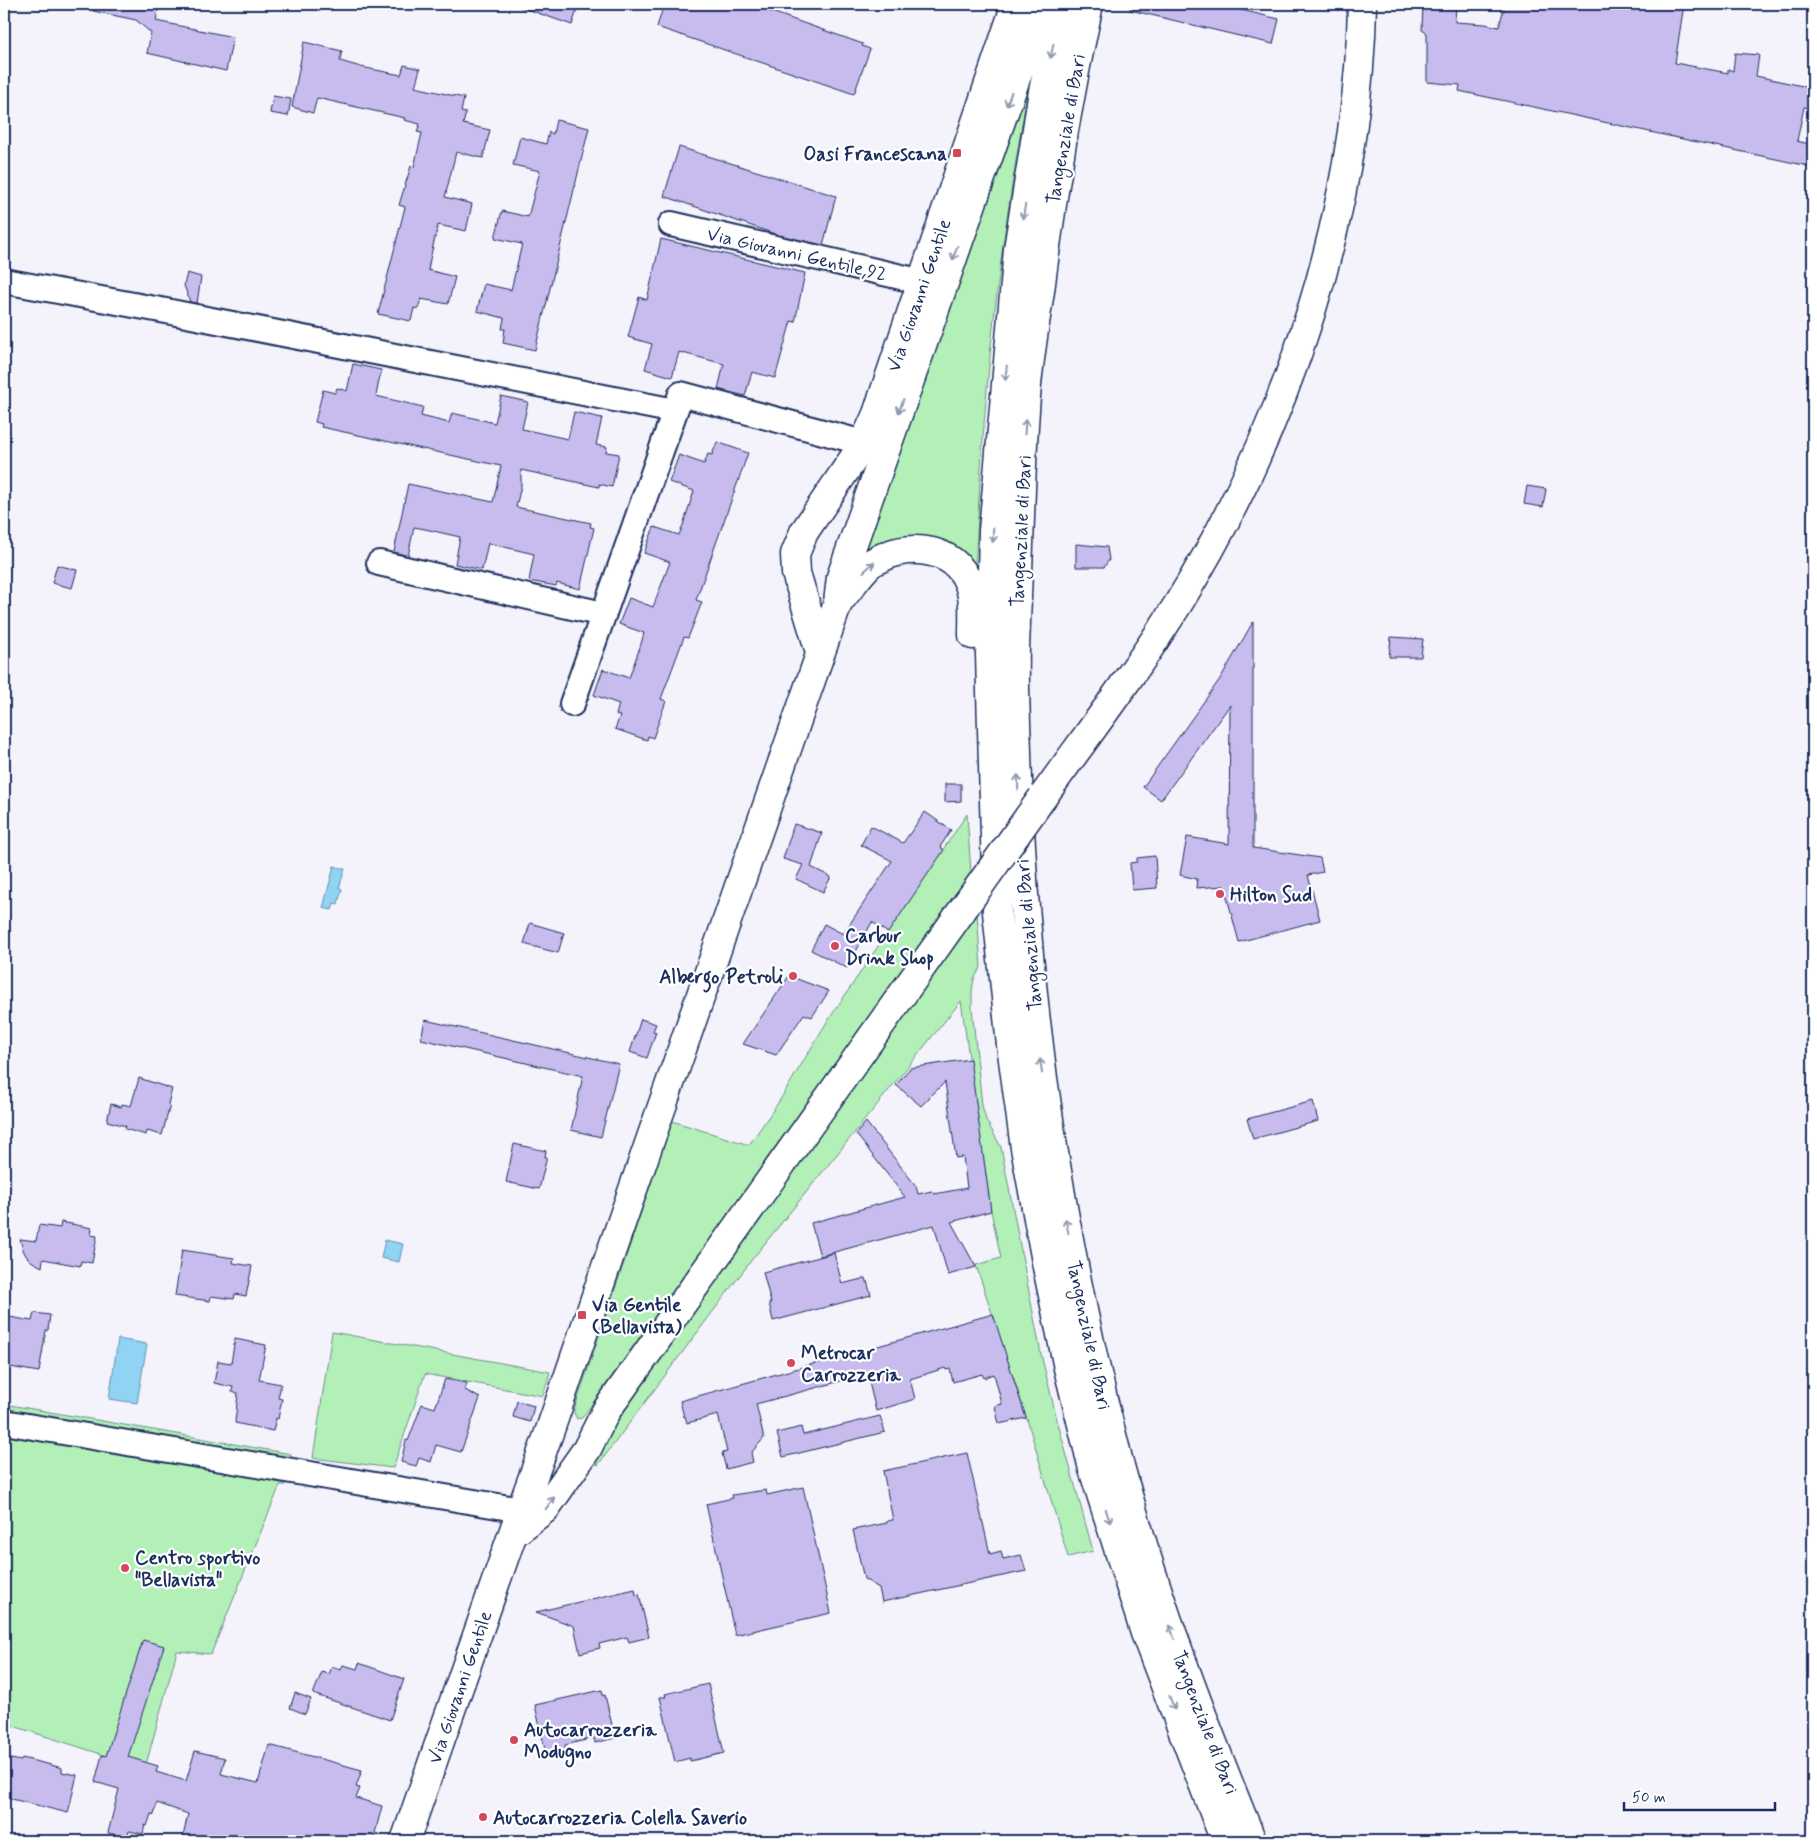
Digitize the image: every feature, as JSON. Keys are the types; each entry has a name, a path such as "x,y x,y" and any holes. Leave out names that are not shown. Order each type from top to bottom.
{"main road":[{"name":"Via Giovanni Gentile","path":"796,574 796,554 804,532 864,443 877,414 1016,4"},
{"path":"838,603 841,577 1042,4"},
{"name":"Tangenziale di Bari","path":"1062,4 1043,91 1018,249 1004,389 993,531 990,654 997,912 1010,1045 1025,1148 1068,1368 1094,1470 1145,1633 1224,1841"},
{"name":"Tangenziale di Bari","path":"1089,4 1068,101 1027,387 1015,651 1018,803 1024,910 1036,1035 1051,1142 1091,1345 1117,1453 1148,1560 1184,1666 1252,1841"},
{"path":"517,1522 545,1510 587,1449 606,1412 1178,605 1236,499 1263,442 1286,384 1317,289 1343,181 1358,68 1362,4"},
{"path":"838,603 870,564 893,552 921,550 944,556 958,566 968,582 973,601 974,702 993,802"},
{"path":"796,574 816,592 838,603"},
{"path":"796,574 820,652"},
{"name":"Via Giovanni Gentile","path":"406,1841 838,603"},
{"path":"550,1430 565,1434 585,1429 606,1412"}],"street":[{"name":"Via Giovanni Gentile,92","path":"671,224 923,282"},
{"path":"4,281 166,310 675,411"},
{"path":"572,704 682,394 864,443"},
{"path":"379,563 603,614"},
{"path":"4,1422 517,1522"}],"green space":[{"path":"1032,64 1005,229 990,355 975,570 862,554"},
{"path":"967,814 971,873 582,1418 577,1419 574,1410 672,1121 749,1145 780,1100 825,1025"},
{"path":"977,914 981,967 974,979 972,1008 982,1105 986,1120 1001,1147 1041,1354 1093,1551 1068,1557 1026,1416 976,1265 1001,1258 991,1211 961,1001 753,1258 598,1465 590,1460"},
{"path":"332,1332 550,1372 543,1396 425,1374 393,1468 313,1458"},
{"name":"Centro sportivo \"Bellavista\"","path":"4,1404 291,1454 285,1485 280,1485 211,1654 177,1651 145,1768 4,1723"}],"water":[{"path":"334,866 345,869 339,888 342,889 338,904 334,903 332,910 323,908"},
{"path":"385,1240 403,1244 399,1262 381,1258"},
{"path":"118,1339 147,1344 137,1403 109,1399"}],"building":[{"path":"94,4 159,4 156,21 233,37 226,71 147,53 151,33 136,20 93,11"},
{"path":"518,4 579,4 572,25 518,6"},
{"path":"664,4 749,4 863,44 862,46 870,49 854,94 657,27"},
{"path":"1131,4 1216,4 1279,19 1273,44 1130,10"},
{"path":"1423,4 1456,4 1455,22 1499,27 1505,4 1684,4 1675,63 1728,73 1728,69 1733,71 1735,53 1759,55 1756,76 1812,88 1808,108 1804,107 1797,141 1813,145 1813,167 1459,91 1460,85 1427,82 1427,33 1422,30"},
{"path":"304,42 342,51 340,61 361,67 401,75 404,65 420,69 415,87 464,98 461,112 466,113 463,124 490,130 483,158 456,152 445,197 472,204 466,231 438,225 428,270 455,277 448,304 421,299 418,309 414,308 411,321 378,314 405,207 399,205 411,166 414,167 422,133 417,132 420,124 404,120 405,118 317,98 313,113 292,107"},
{"path":"273,96 291,99 288,116 270,113"},
{"path":"556,120 589,128 535,350 503,343 505,329 502,329 504,318 477,311 484,284 511,290 522,244 495,238 502,211 528,217 540,171 513,165 520,137 546,144 549,132 553,134"},
{"path":"679,147 836,196 823,245 778,235 664,196"},
{"path":"661,239 805,273 795,322 791,321 775,378 752,372 745,396 718,389 724,364 679,352 672,377 645,369 652,344 628,337 639,297 647,300"},
{"path":"187,273 201,277 197,303 190,302 184,285"},
{"path":"353,364 381,370 376,396 423,407 421,416 449,423 452,413 495,423 501,396 528,402 522,429 568,439 574,412 602,418 596,445 607,447 606,452 619,454 612,487 599,484 599,487 521,470 521,486 516,507 591,523 590,527 594,528 580,589 557,583 556,586 529,581 534,554 488,543 482,570 455,564 460,537 425,529 414,527 408,556 394,552 408,484 493,502 501,466 321,427 322,424 315,422 323,390 335,393 337,388 347,391"},
{"path":"717,442 748,453 696,600 702,602 688,638 684,637 661,699 666,701 653,738 648,736 647,740 615,729 620,716 616,715 619,704 594,695 603,669 629,678 644,633 619,624 629,598 653,607 670,562 644,553 654,527 679,535 694,491 669,482 679,455 704,464 708,454 712,455"},
{"path":"1527,486 1546,489 1543,507 1524,504"},
{"path":"1076,544 1107,547 1109,560 1104,567 1076,567"},
{"path":"57,565 77,570 72,588 52,583"},
{"path":"1253,622 1253,848 1320,858 1323,872 1308,875 1320,920 1239,942 1224,886 1196,888 1197,879 1180,875 1187,837 1229,844 1230,705 1161,800 1143,787 1220,679"},
{"path":"1391,637 1423,639 1421,657 1389,657"},
{"path":"945,784 961,784 961,801 945,802"},
{"path":"925,812 951,830 940,847 944,850 888,933 872,922 847,968 811,950 824,924 843,934 892,861 861,845 871,826 903,843"},
{"path":"794,824 822,833 811,867 831,877 823,892 796,879 803,865 783,859"},
{"path":"1155,856 1157,888 1132,890 1130,863 1137,862 1137,858"},
{"path":"530,923 564,933 558,953 524,944"},
{"path":"789,976 829,991 812,1017 804,1014 776,1055 743,1044"},
{"path":"641,1019 656,1024 653,1031 656,1032 647,1058 630,1052"},
{"path":"425,1020 619,1064 601,1137 571,1130 583,1076 421,1039"},
{"path":"970,1059 991,1211 951,1222 976,1267 948,1275 934,1225 820,1256 811,1223 905,1197 856,1134 866,1122 916,1186 918,1194 932,1191 934,1194 967,1188 963,1157 956,1158 945,1082 921,1106 896,1085 910,1068"},
{"path":"139,1078 172,1089 162,1135 147,1131 146,1135 125,1129 126,1126 107,1121 111,1104 121,1107 122,1104 131,1106"},
{"path":"1313,1101 1318,1121 1253,1139 1247,1119"},
{"path":"514,1144 546,1151 545,1157 547,1157 539,1189 506,1182"},
{"path":"61,1222 92,1228 91,1235 97,1236 92,1263 81,1261 80,1266 43,1259 42,1267 27,1257 20,1239 36,1241 39,1225 60,1228"},
{"path":"182,1250 234,1258 233,1263 252,1266 246,1296 235,1294 234,1299 211,1296 210,1301 175,1296"},
{"path":"834,1253 842,1284 866,1278 871,1295 773,1321 769,1303 771,1303 763,1272"},
{"path":"34,1313 50,1315 39,1372 4,1366 4,1316 32,1321"},
{"path":"993,1314 1026,1418 999,1424 995,1406 1002,1404 994,1374 984,1378 982,1374 953,1382 950,1369 946,1370 945,1368 910,1379 915,1399 876,1411 867,1374 756,1404 764,1438 751,1453 753,1462 726,1469 722,1453 727,1452 718,1415 687,1423 684,1417 680,1401"},
{"path":"235,1339 266,1345 259,1380 281,1384 278,1398 282,1399 278,1419 276,1418 273,1431 235,1423 238,1393 232,1392 233,1387 214,1383 218,1361 231,1363"},
{"path":"445,1379 467,1383 465,1390 480,1398 461,1452 436,1445 431,1462 419,1458 416,1466 401,1462 406,1440 408,1441 422,1404 435,1408"},
{"path":"517,1401 534,1406 530,1422 513,1417"},
{"path":"880,1416 885,1432 783,1457 777,1433 801,1427 803,1435"},
{"path":"967,1453 990,1554 1001,1551 1003,1559 1021,1555 1026,1571 882,1602 879,1588 864,1579 853,1530 893,1520 883,1471"},
{"path":"803,1487 831,1613 735,1635 706,1504 733,1498 732,1495 766,1490 767,1495"},
{"path":"635,1589 636,1595 639,1594 649,1637 629,1642 627,1637 599,1644 600,1648 580,1653 574,1626 536,1612"},
{"path":"143,1640 164,1646 128,1757 158,1766 156,1772 186,1781 195,1751 225,1758 221,1774 258,1783 269,1745 362,1770 356,1787 360,1788 356,1798 382,1806 373,1841 182,1841 188,1814 157,1803 154,1815 151,1814 143,1834 129,1831 127,1837 108,1833 119,1789 95,1782 102,1755 106,1756"},
{"path":"359,1663 404,1679 390,1720 313,1694 322,1672 329,1674 332,1667 341,1670 343,1665 357,1669"},
{"path":"708,1684 724,1753 690,1761 690,1758 675,1762 660,1697 666,1697 665,1694"},
{"path":"602,1690 603,1696 605,1695 615,1738 595,1743 594,1738 565,1745 566,1749 546,1754 535,1705"},
{"path":"295,1693 311,1699 305,1714 290,1708"},
{"path":"6,1758 21,1761 22,1758 62,1768 62,1772 77,1775 68,1813 4,1797"}],"place":[{"name":"Oasi Francescana","path":"957,153"},
{"name":"Hilton Sud","path":"1220,894"},
{"name":"Carbur Drink Shop","path":"835,946"},
{"name":"Albergo Petroli","path":"793,976"},
{"name":"Via Gentile (Bellavista)","path":"582,1315"},
{"name":"Metrocar Carrozzeria","path":"791,1363"},
{"name":"Centro sportivo \"Bellavista\"","path":"125,1568"},
{"name":"Autocarrozzeria Modugno","path":"514,1740"},
{"name":"Autocarrozzeria Colella Saverio","path":"483,1817"}]}
